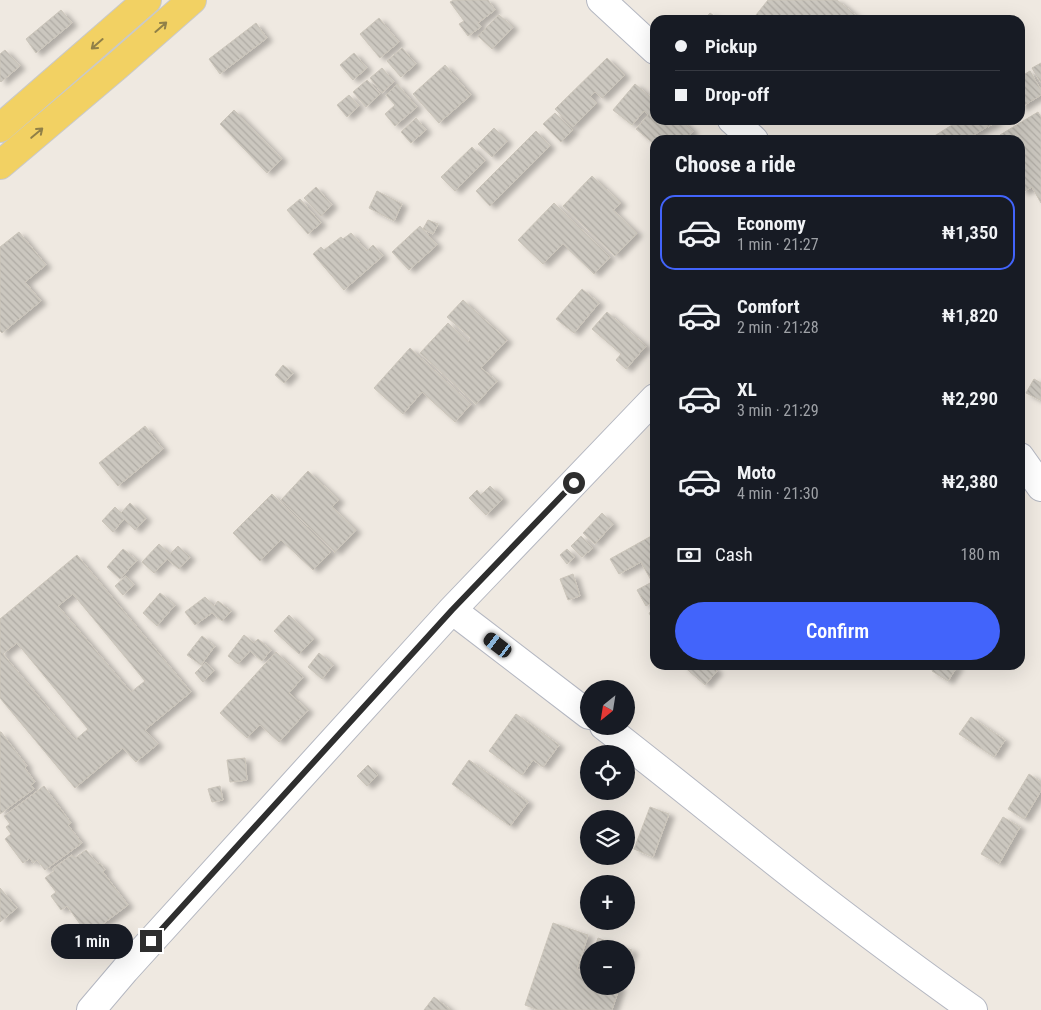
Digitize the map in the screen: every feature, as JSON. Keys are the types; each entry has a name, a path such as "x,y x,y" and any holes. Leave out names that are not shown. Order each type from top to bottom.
{"main road":[{"path":"0,128 147,0"},
{"path":"0,164 192,0"}],"street":[{"path":"601,0 650,45"},
{"path":"738,125 748,135"},
{"path":"91,1010 131,963 452,610 650,403"},
{"path":"1025,464 1041,487"},
{"path":"452,610 580,708"},
{"path":"616,735 814,892 972,1010"}],"building":[{"path":"454,0 488,0 495,10 478,23 481,27 468,36 459,24 464,21 450,2"},
{"path":"768,0 837,0 855,15 756,15"},
{"path":"61,10 72,23 36,53 26,39"},
{"path":"499,15 513,27 492,49 478,36"},
{"path":"379,18 399,42 380,58 360,34"},
{"path":"256,23 267,38 220,74 209,59"},
{"path":"402,48 416,64 401,77 387,61"},
{"path":"5,50 20,66 1,82 0,54"},
{"path":"354,53 367,68 353,80 340,65"},
{"path":"607,58 625,75 602,98 595,92 590,97 597,103 573,127 555,109"},
{"path":"1041,63 1041,83 1032,68"},
{"path":"445,65 471,95 439,123 413,94"},
{"path":"382,68 394,82 382,93 370,78"},
{"path":"1030,71 1041,90 1041,95 1025,105 1025,74"},
{"path":"367,80 380,94 366,107 353,92"},
{"path":"397,84 417,107 395,126 385,114 395,105 386,95"},
{"path":"635,84 650,97 650,125 686,125 693,131 689,135 650,135 650,141 636,129 648,115 644,111 632,125 613,110"},
{"path":"349,95 359,106 347,117 337,105"},
{"path":"234,110 282,159 267,173 220,124"},
{"path":"1038,112 1041,117 1041,203 1032,187 1025,191 1025,135 1000,135 1017,125 1025,125 1025,120"},
{"path":"555,113 573,130 561,142 543,124"},
{"path":"416,118 426,130 411,143 401,132"},
{"path":"952,125 986,125 987,127 973,135 936,135"},
{"path":"494,128 507,141 492,157 478,144"},
{"path":"536,131 550,146 490,206 476,191"},
{"path":"472,147 485,161 455,191 441,177"},
{"path":"592,176 621,203 613,210 637,233 615,256 563,206"},
{"path":"316,187 332,205 321,216 304,198"},
{"path":"377,191 402,204 394,221 369,208"},
{"path":"300,199 321,223 308,234 287,210"},
{"path":"554,203 610,257 594,274 563,244 543,264 518,240"},
{"path":"428,220 438,224 433,234 423,229"},
{"path":"420,226 437,245 409,270 392,252"},
{"path":"19,232 46,265 25,282 41,301 2,333 0,331 0,247"},
{"path":"351,233 367,251 373,245 383,256 344,290 313,254 321,247 324,250 341,237 343,239"},
{"path":"582,289 599,303 574,333 556,319"},
{"path":"463,300 507,340 481,368 497,381 476,404 420,353 448,323 468,342 471,338 447,317"},
{"path":"607,312 646,346 626,369 616,360 621,354 592,329"},
{"path":"410,348 471,404 455,422 422,392 403,414 374,388"},
{"path":"283,365 293,373 284,383 275,375"},
{"path":"1034,379 1041,383 1040,400 1026,393"},
{"path":"145,426 163,449 118,486 99,463"},
{"path":"308,471 339,500 332,507 356,530 335,552 281,500"},
{"path":"490,486 503,499 486,515 469,498 477,490 481,495"},
{"path":"272,494 331,552 313,570 281,540 260,561 233,533"},
{"path":"130,503 146,518 135,530 124,519 113,532 102,521 115,507 121,513"},
{"path":"602,513 613,524 595,544 583,533"},
{"path":"581,536 593,548 582,557 571,546"},
{"path":"650,537 650,578 641,562 619,574 610,559"},
{"path":"159,544 170,554 178,546 190,557 179,569 167,559 154,573 142,562"},
{"path":"123,549 137,560 120,579 107,567"},
{"path":"567,549 575,557 567,564 560,555"},
{"path":"77,555 191,692 145,730 158,744 136,762 123,748 75,788 0,698 0,619","holes":["73,594 145,681 131,692 58,606","17,643 88,729 75,740 3,654"]},
{"path":"573,574 580,596 568,600 560,579"},
{"path":"126,576 134,585 123,595 115,586"},
{"path":"650,583 650,604 646,606 637,590"},
{"path":"160,593 175,605 157,626 143,613"},
{"path":"205,597 214,606 218,601 231,611 222,621 212,613 195,625 185,612"},
{"path":"289,615 314,639 299,654 274,631"},
{"path":"244,635 254,643 258,639 271,650 262,661 250,651 238,664 228,656"},
{"path":"202,636 215,646 201,665 187,655"},
{"path":"276,652 303,677 289,693 308,710 279,742 260,725 247,738 220,713"},
{"path":"319,653 333,665 322,679 308,667"},
{"path":"206,662 214,671 203,682 195,673"},
{"path":"688,670 716,670 705,685"},
{"path":"932,670 955,670 948,681"},
{"path":"516,714 559,745 543,767 533,760 522,775 489,751"},
{"path":"971,717 1005,740 994,757 959,734"},
{"path":"0,732 27,766 25,768 35,782 31,785 34,789 0,814"},
{"path":"245,758 247,780 230,782 227,760"},
{"path":"469,760 528,802 510,826 452,784"},
{"path":"368,765 378,775 367,786 357,776"},
{"path":"1029,774 1041,782 1041,791 1024,819 1008,809"},
{"path":"44,786 71,823 68,825 82,843 45,870 37,860 33,863 30,858 23,863 5,839 11,834 6,827 10,824 4,816"},
{"path":"220,786 223,800 212,802 208,789"},
{"path":"650,807 669,814 653,857 635,849"},
{"path":"1003,817 1020,827 999,864 981,854"},
{"path":"86,850 98,864 100,863 105,870 103,872 128,905 88,935 67,906 61,910 51,896 56,892 45,878 54,871 52,869 72,855 75,858"},
{"path":"0,888 17,908 0,922"},
{"path":"553,923 588,935 586,940 580,940 580,960 577,969 580,970 580,995 617,995 612,1010 538,1010 525,1005"},
{"path":"434,997 451,1010 424,1010"}],"route":[{"path":"151,941 452,610 574,483"}]}
